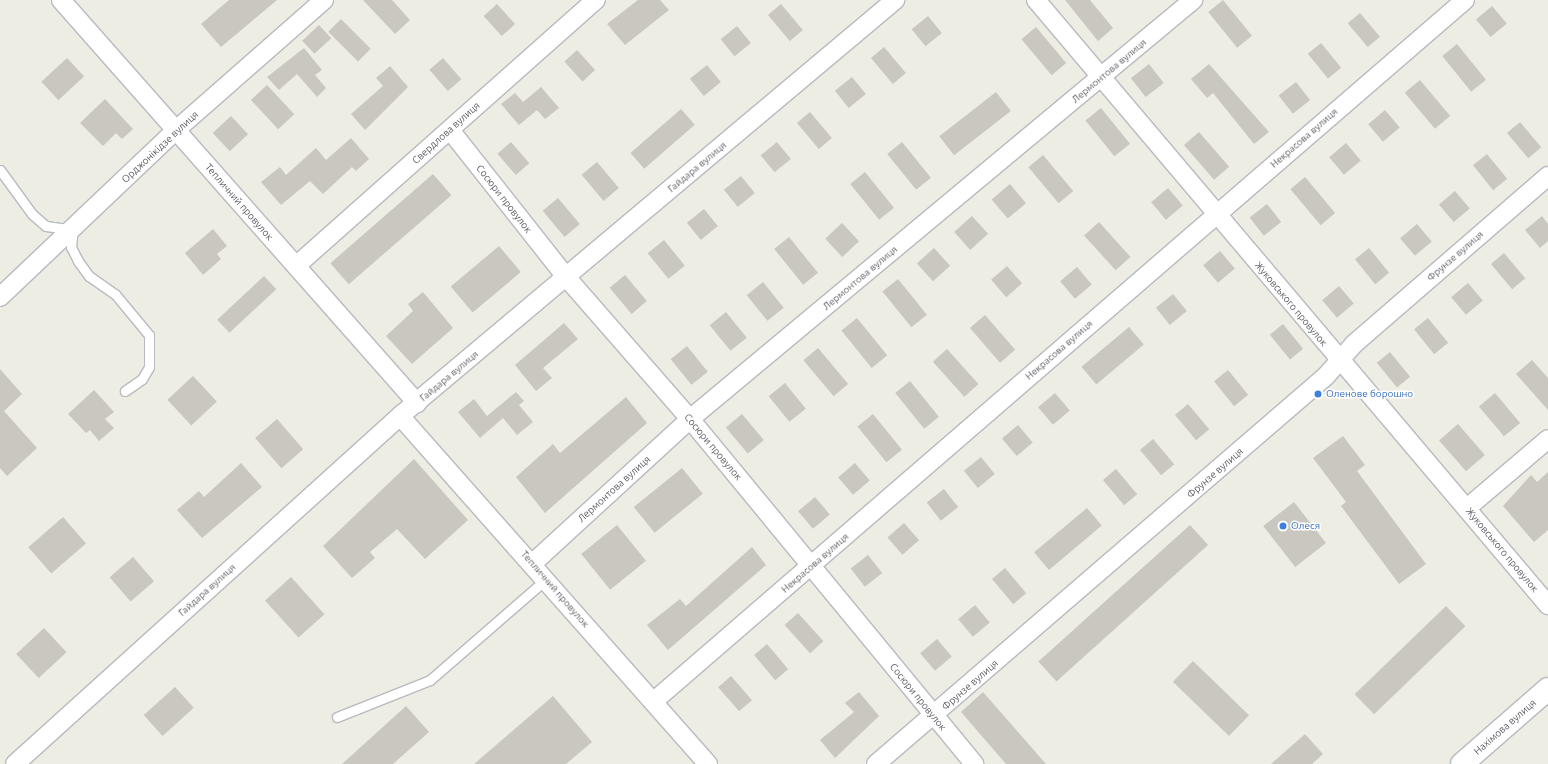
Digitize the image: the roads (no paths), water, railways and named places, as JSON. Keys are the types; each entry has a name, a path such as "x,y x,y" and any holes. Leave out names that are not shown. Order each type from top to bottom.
{"street":[{"name":"Тепличний провулок","path":"61,0 417,403"},
{"name":"Орджонікідзе вулиця","path":"0,297 73,230 176,130 324,0"},
{"name":"Свердлова вулиця","path":"296,266 596,0"},
{"name":"Гайдара вулиця","path":"14,764 400,416 895,0"},
{"name":"Жуковського провулок","path":"1036,0 1103,77 1215,214 1548,604"},
{"name":"Лермонтова вулиця","path":"533,563 690,419 1103,77 1193,0"},
{"name":"Некрасова вулиця","path":"654,701 1215,214 1465,0"},
{"name":"Сосюри провулок","path":"450,130 566,278 690,419 934,718 974,764"},
{"name":"Фрунзе вулиця","path":"876,764 934,718 1320,381 1339,360 1548,176"},
{"name":"Тепличний провулок","path":"400,416 533,563 708,764"},
{"path":"1467,508 1548,439"},
{"name":"Нахімова вулиця","path":"1462,764 1548,689"}],"lane":[{"path":"0,170 32,214 46,226 73,230 71,247 78,261 89,276 115,294 150,335 149,367 125,391"},
{"path":"337,717 430,680 546,579"}],"place":[{"name":"Оленове борошно","path":"1318,394"},
{"name":"Олеся","path":"1283,526"}]}
